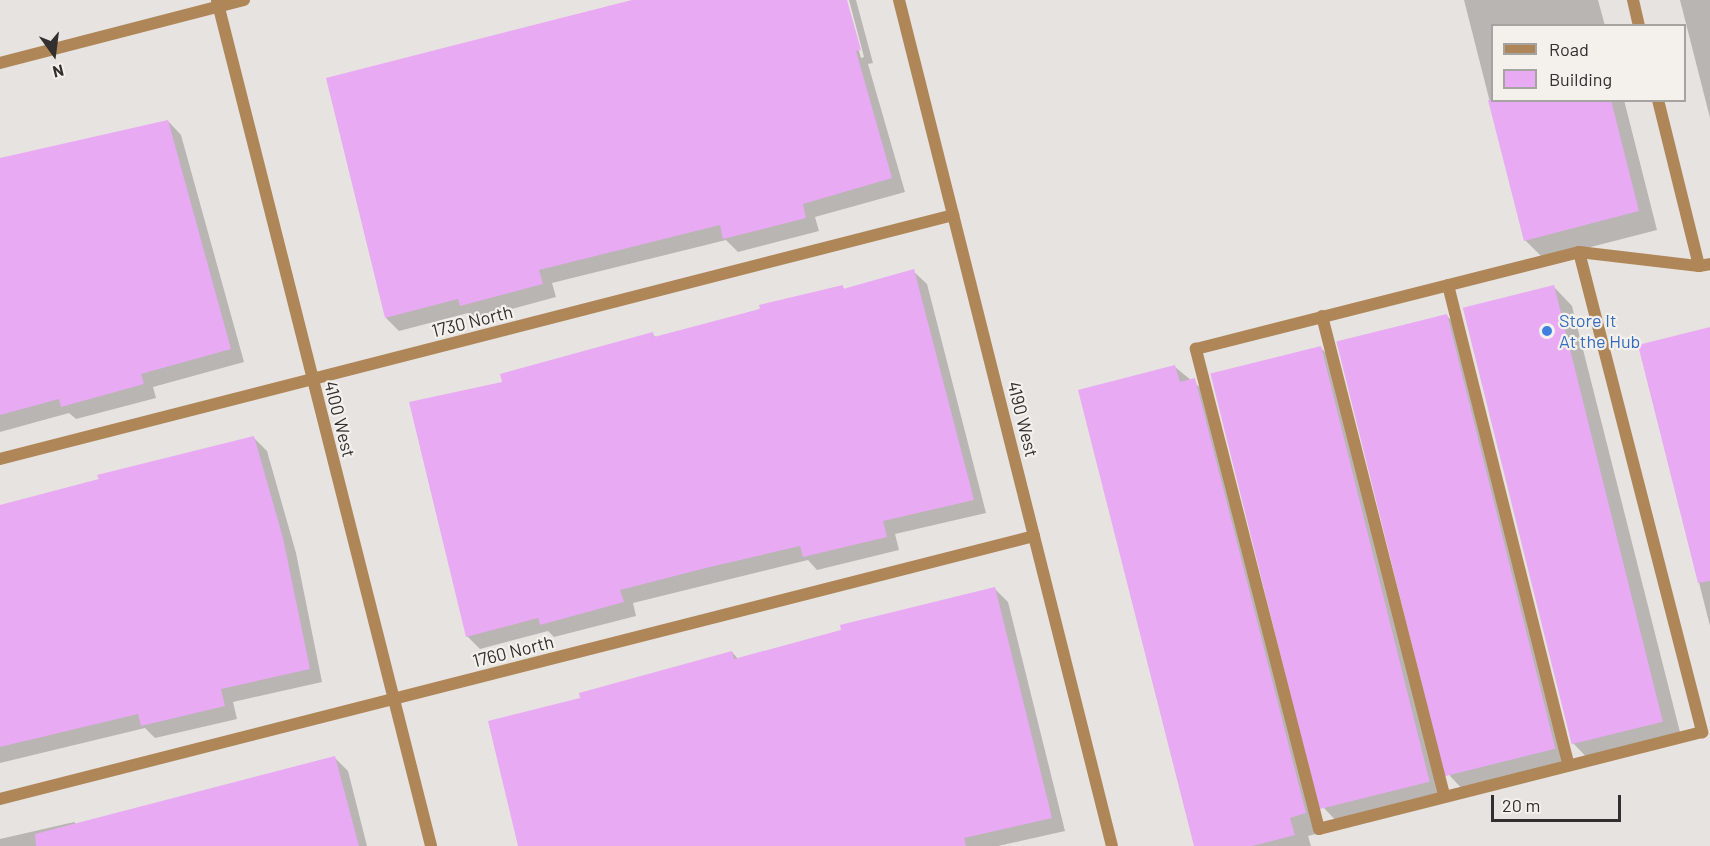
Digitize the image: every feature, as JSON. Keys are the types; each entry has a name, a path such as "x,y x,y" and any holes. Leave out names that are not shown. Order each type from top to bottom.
{"street":[{"path":"0,63 217,3 244,0"},
{"name":"4190 West","path":"899,0 1112,846"},
{"path":"1633,0 1639,24"},
{"name":"4100 West","path":"217,3 431,846"},
{"path":"1580,252 1702,732 1319,829 1196,349 1580,252 1705,265 1659,102"},
{"name":"1730 North","path":"0,459 312,381 953,215"},
{"path":"1448,285 1569,765"},
{"path":"1322,316 1445,797"},
{"name":"1760 North","path":"0,799 1034,536"}],"building":[{"path":"632,0 847,0 861,50 856,51 892,178 803,204 806,218 723,239 720,225 539,270 543,284 460,306 458,299 385,318 326,78"},
{"path":"1488,100 1491,102 1612,102 1639,211 1524,241"},
{"path":"168,120 231,349 141,374 144,384 61,407 59,399 0,415 0,158"},
{"path":"914,269 974,500 883,521 887,537 803,557 800,546 710,567 620,590 624,602 540,625 538,618 466,637 409,402 502,382 500,374 653,332 654,337 760,309 759,305 843,285 843,289"},
{"path":"1554,285 1663,722 1572,744 1463,308"},
{"path":"1447,314 1555,749 1445,776 1336,342"},
{"path":"1710,327 1710,581 1698,583 1638,345"},
{"path":"1321,346 1430,782 1319,809 1210,374"},
{"path":"1175,365 1180,382 1195,378 1306,813 1290,818 1295,835 1252,846 1194,846 1078,390"},
{"path":"254,436 283,538 310,669 221,689 225,706 141,726 138,714 0,747 0,505 99,479 97,475"},
{"path":"995,587 1052,818 964,838 966,846 518,846 488,721 580,698 579,693 732,651 734,659 841,630 840,625"},
{"path":"335,756 359,846 36,846 35,834"}],"place":[{"name":"Store It At the Hub","path":"1547,331"}]}
